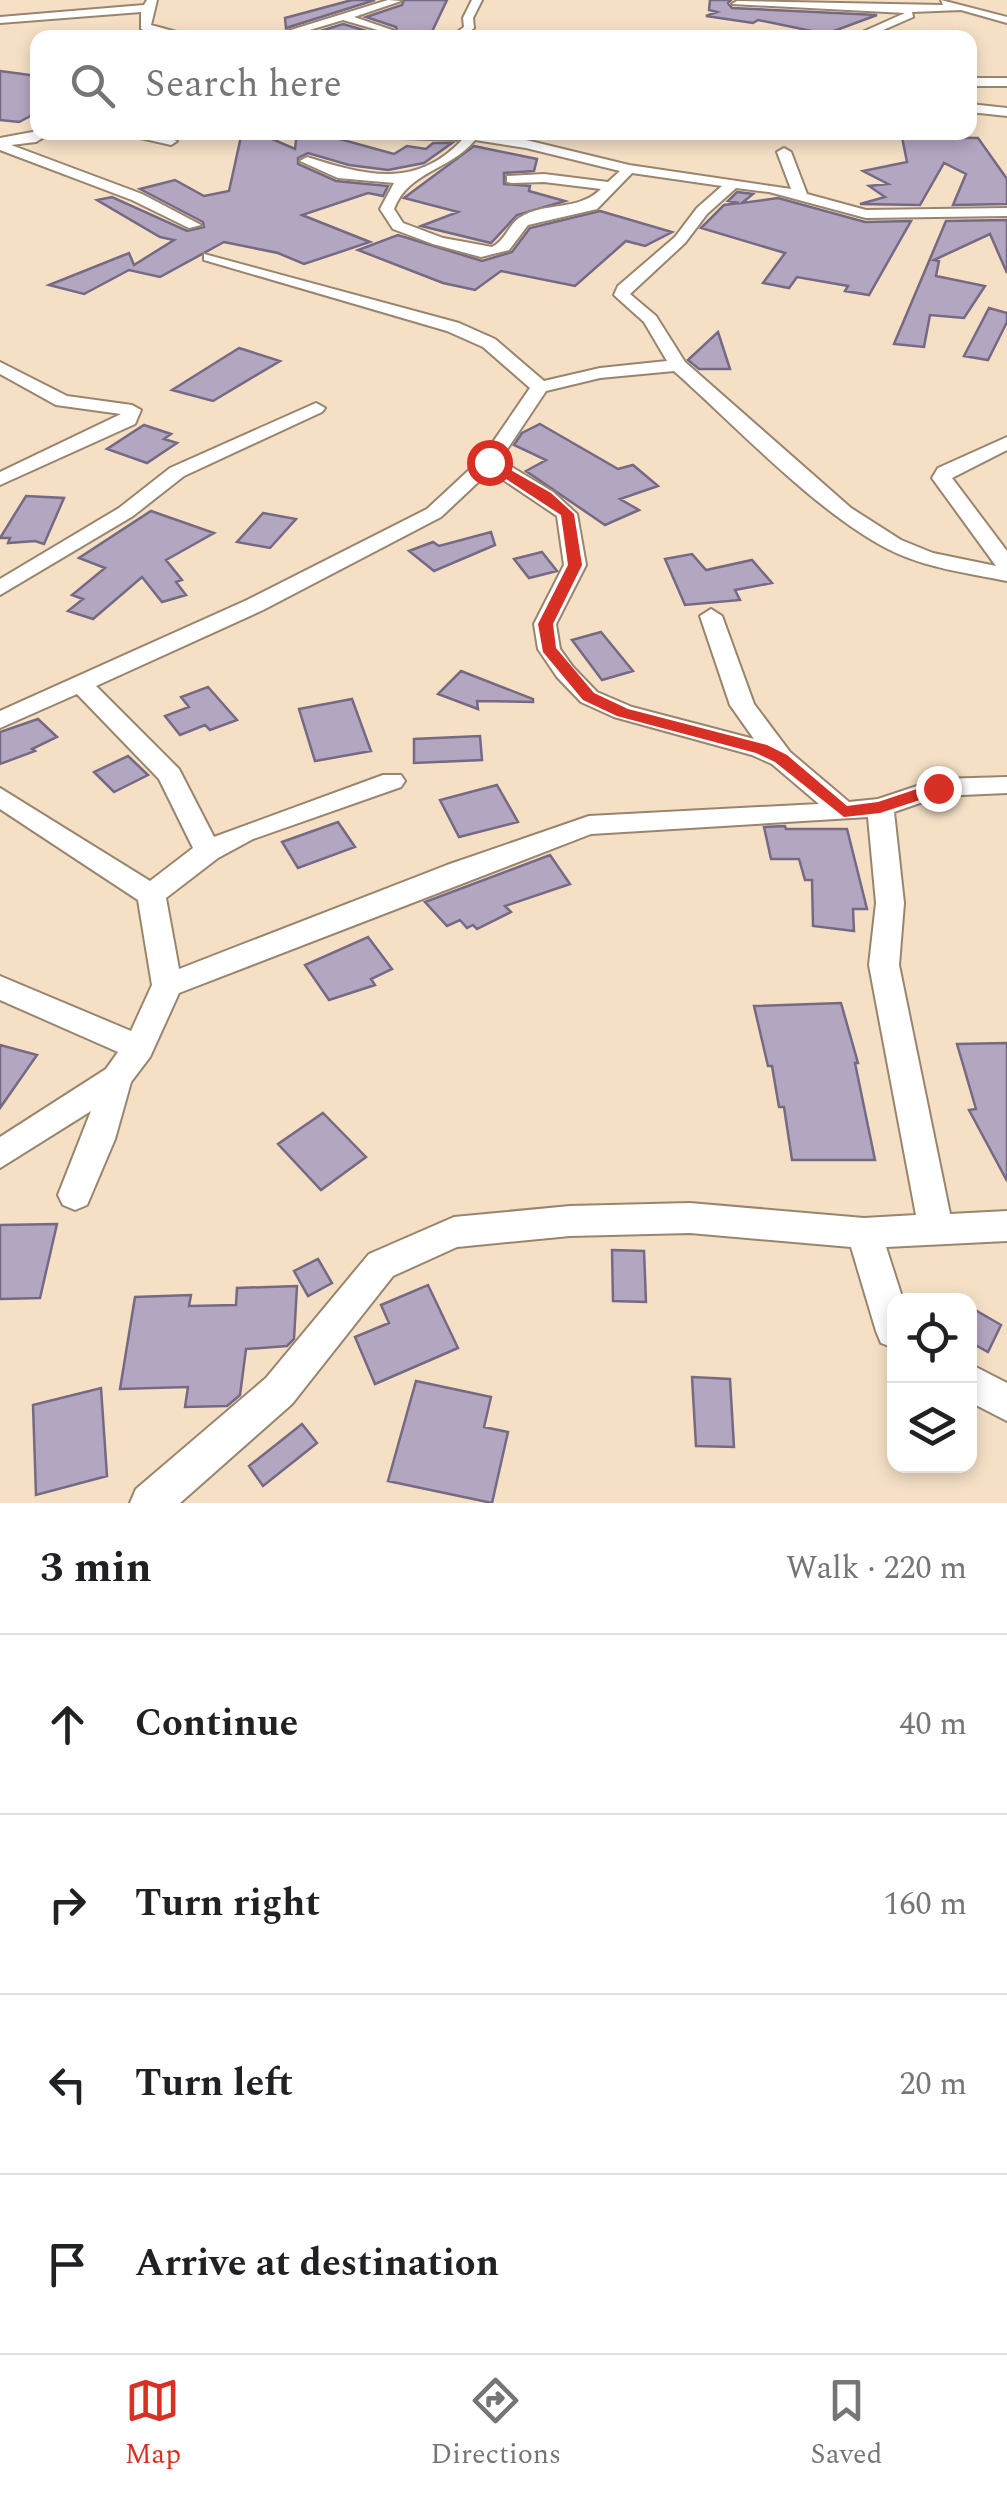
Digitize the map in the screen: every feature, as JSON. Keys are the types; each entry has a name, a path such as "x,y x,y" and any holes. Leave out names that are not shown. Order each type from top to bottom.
{"street":[{"path":"465,30 477,0"},
{"path":"936,0 1007,20"},
{"path":"296,30 396,1"},
{"path":"0,20 150,4 145,27 148,30"},
{"path":"737,4 922,10 961,6"},
{"path":"873,30 922,10"},
{"path":"342,16 382,30"},
{"path":"977,82 1007,82"},
{"path":"977,109 1007,112"},
{"path":"0,143 30,139"},
{"path":"469,140 462,151 402,180 390,196 387,209 398,226 481,252 504,248 523,222 544,214 592,206 629,169"},
{"path":"499,140 629,169 734,182 866,214 1007,212"},
{"path":"0,143 138,197 194,225"},
{"path":"784,152 801,197"},
{"path":"307,161 338,174 402,180"},
{"path":"512,179 544,178 614,186"},
{"path":"734,182 702,211 680,240 622,292 628,302 650,319 678,365 844,512 868,529 927,558 1007,576"},
{"path":"210,256 453,327 488,343 540,387"},
{"path":"0,720 388,540 434,514 489,462 540,387 600,373 678,365"},
{"path":"0,368 62,402 132,410 128,420 0,479"},
{"path":"0,588 126,512 177,472 316,408"},
{"path":"1007,443 945,472 942,478 1007,566"},
{"path":"489,462 546,496 567,514 575,565 545,624 548,648 589,697 623,712 706,732 781,758"},
{"path":"711,616 742,705 781,758 844,812"},
{"path":"80,683 170,775 208,851"},
{"path":"151,895 208,851 244,834 392,781"},
{"path":"167,985 589,825 844,812 880,807 938,788 1007,785"},
{"path":"0,797 151,895 167,985 139,1048 117,1078 99,1140 75,1196"},
{"path":"880,807 890,902 884,965 936,1228"},
{"path":"0,987 139,1048"},
{"path":"0,1154 117,1078"},
{"path":"150,1503 279,1391 382,1265 454,1232 570,1222 690,1218 864,1233 1007,1226"},
{"path":"864,1233 887,1308"},
{"path":"972,1383 1007,1404"}],"building":[{"path":"352,0 375,0 286,28 285,18"},
{"path":"404,0 447,0 433,30 397,30 366,17 402,5"},
{"path":"710,0 731,0 728,3 732,8 877,15 837,30 807,30 758,20 753,23 706,16 717,12 709,10"},
{"path":"343,24 363,30 324,30"},
{"path":"0,71 30,75 30,116 19,122 0,120"},
{"path":"978,138 1007,179 1007,204 953,205 966,174 944,163 920,205 860,204 885,197 869,186 888,184 863,171 907,162 903,140"},
{"path":"240,140 274,140 295,149 296,140 343,140 394,154 407,146 426,149 433,143 452,143 424,163 388,170 349,165 308,153 298,158 298,164 336,181 388,186 383,196 368,193 302,215 370,242 304,264 278,253 224,242 160,277 129,270 84,294 49,285 129,253 134,265 174,240 160,237 97,200 112,197 187,231 204,227 203,222 140,189 175,180 204,196 229,191"},
{"path":"474,146 537,159 534,171 504,173 504,184 530,186 529,191 565,201 517,215 491,243 421,226 458,212 404,198"},
{"path":"737,192 753,194 742,203 778,198 865,222 911,221 869,295 845,291 848,286 797,277 789,288 763,283 785,253 701,228 724,205 739,203 728,201"},
{"path":"600,211 672,232 645,246 626,241 575,286 501,271 475,290 443,283 358,250 398,235 482,261 512,252 530,228"},
{"path":"1007,220 1007,273 990,234 934,260 939,261 936,276 985,286 964,318 930,315 924,347 894,344 946,221"},
{"path":"989,308 1007,313 1007,322 988,360 964,356"},
{"path":"718,332 730,369 699,369 688,360"},
{"path":"239,348 280,361 213,401 172,390"},
{"path":"540,424 618,469 633,465 658,486 620,499 639,510 605,525 526,471 546,460 514,445 522,433"},
{"path":"144,425 171,434 164,439 177,443 147,463 107,449"},
{"path":"26,496 64,498 44,544 8,543 10,538 0,538"},
{"path":"151,511 214,533 166,560 182,580 176,582 186,595 162,602 142,577 93,619 68,611 83,599 72,595 105,568 79,558"},
{"path":"263,513 296,519 270,548 237,542"},
{"path":"491,532 495,545 434,571 409,551 433,542 439,546"},
{"path":"542,552 557,571 529,578 514,559"},
{"path":"692,554 706,570 752,560 772,583 735,590 740,600 685,605 665,559"},
{"path":"601,632 633,671 602,680 572,640"},
{"path":"461,671 533,702 477,701 478,709 438,694"},
{"path":"208,687 237,720 210,730 205,725 180,735 165,716 189,707 181,697"},
{"path":"352,699 371,751 315,761 299,709"},
{"path":"38,719 57,737 32,749 35,751 0,764 0,732"},
{"path":"480,736 482,760 414,763 414,739"},
{"path":"128,756 148,775 114,792 94,772"},
{"path":"497,785 518,822 459,837 440,800"},
{"path":"338,822 355,847 298,868 282,842"},
{"path":"764,827 847,829 867,909 853,909 854,931 813,926 812,880 805,880 799,859 771,859"},
{"path":"550,855 570,884 505,906 511,912 477,929 473,925 467,928 460,920 447,926 425,902"},
{"path":"368,937 392,969 371,979 375,985 329,1000 305,965"},
{"path":"841,1003 858,1063 875,1160 792,1160 784,1107 779,1107 772,1066 768,1066 754,1006"},
{"path":"1007,1043 1007,1181 969,1110 976,1109 957,1044"},
{"path":"0,1045 37,1055 0,1108"},
{"path":"323,1113 366,1157 321,1190 278,1144"},
{"path":"57,1224 40,1298 0,1299 0,1225"},
{"path":"612,1250 644,1251 646,1302 613,1301"},
{"path":"318,1259 332,1283 308,1296 294,1271"},
{"path":"428,1285 458,1348 375,1384 355,1337 389,1323 381,1305"},
{"path":"297,1286 294,1339 287,1346 246,1349 240,1395 227,1406 185,1407 188,1387 120,1389 135,1297 191,1295 189,1306 236,1305 237,1288"},
{"path":"977,1311 1001,1325 988,1352 977,1346"},
{"path":"692,1377 730,1379 734,1447 696,1446"},
{"path":"416,1381 491,1397 484,1427 508,1432 492,1503 388,1481"},
{"path":"101,1388 107,1476 36,1495 33,1405"},
{"path":"302,1424 317,1443 263,1486 249,1466"}],"route":[{"path":"489,462 546,496 567,514 575,565 545,624 548,648 589,697 623,712 706,732 781,758 844,812 880,807 938,788"}]}
